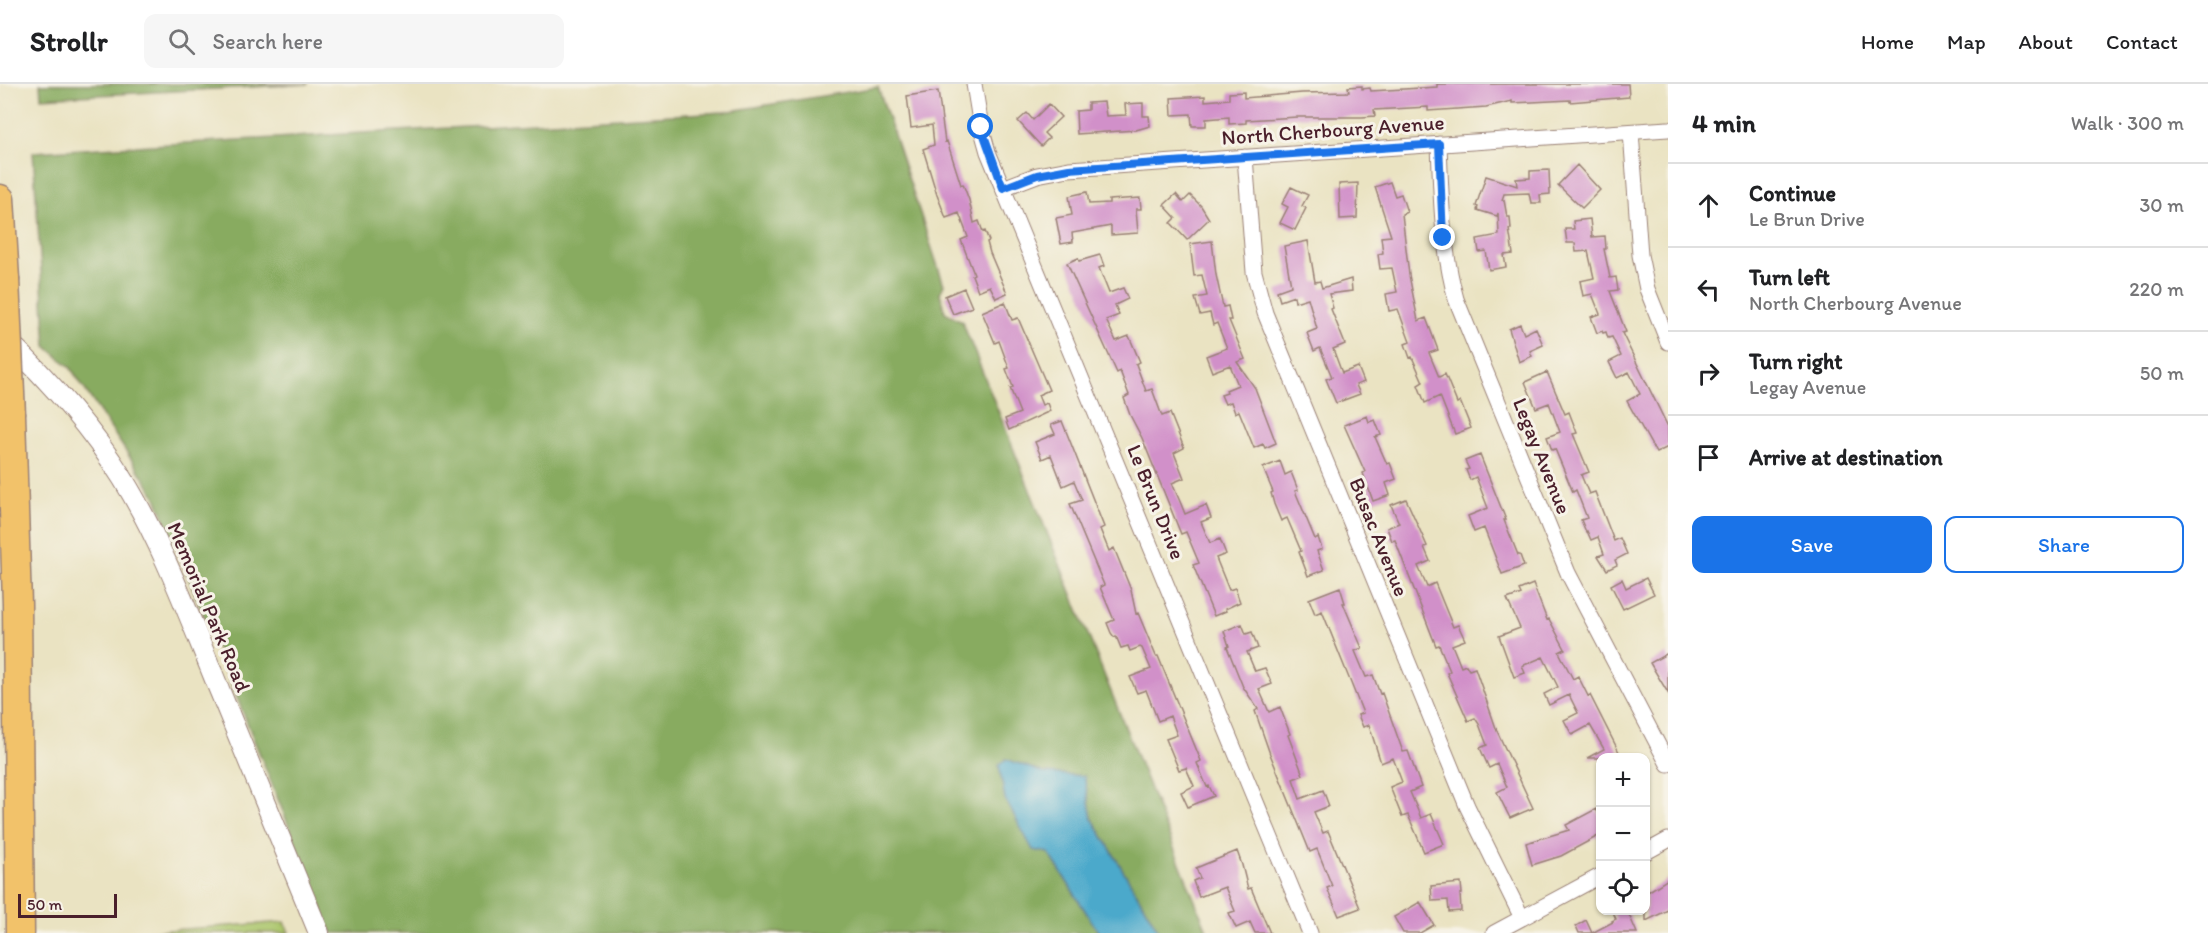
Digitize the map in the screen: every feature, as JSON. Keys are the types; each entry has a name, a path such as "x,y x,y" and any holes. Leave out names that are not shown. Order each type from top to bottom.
{"highway":[{"path":"0,199 11,415 17,604 20,933"}],"street":[{"name":"Le Brun Drive","path":"974,84 981,127 1003,188 1310,933"},
{"name":"North Cherbourg Avenue","path":"1003,188 1037,175 1069,169 1668,129"},
{"path":"1632,132 1640,255 1647,289 1668,342"},
{"name":"Legay Avenue","path":"1439,144 1443,238 1448,271 1456,299 1568,573 1668,764"},
{"name":"Busac Avenue","path":"1245,157 1254,272 1265,313 1467,806 1522,918"},
{"name":"Memorial Park Road","path":"0,333 37,368 69,405 123,479 140,508 179,592 319,933"},
{"path":"1650,850 1668,840"},
{"path":"1494,933 1596,878"}],"green space":[{"path":"40,84 309,84 41,98"},
{"path":"878,87 944,285 940,293 945,312 962,321 1208,933 1160,933 1092,818 1084,776 1044,773 1006,759 1049,853 1099,933 332,933 155,495 70,367 46,346 33,152 724,112"},
{"path":"285,922 289,933 129,933"}],"water":[{"path":"1006,759 1044,773 1084,776 1092,818 1160,933 1099,933 1049,853 1033,850 1005,799 999,765"}],"building":[{"path":"1437,84 1628,84 1629,97 1570,102 1570,100 1512,103 1512,101 1486,107 1428,111 1428,107 1374,110 1375,116 1298,117 1246,120 1246,123 1229,124 1229,117 1206,119 1206,126 1192,126 1191,114 1172,115 1171,98 1205,96 1205,101 1229,99 1229,93 1244,92 1244,98 1349,92 1348,87 1362,86 1362,89 1370,88 1371,91 1437,87"},
{"path":"938,91 945,142 947,141 961,185 963,184 969,200 974,223 979,221 983,232 985,231 990,253 1007,293 996,298 990,286 978,291 961,240 968,237 959,213 946,218 937,195 923,149 934,145 932,125 911,128 907,96"},
{"path":"1104,102 1106,116 1126,115 1125,104 1143,103 1143,116 1149,116 1150,126 1136,130 1077,134 1076,111 1088,110 1088,103"},
{"path":"1049,104 1061,117 1044,133 1049,138 1041,146 1018,121 1027,113 1033,120"},
{"path":"1577,165 1600,190 1582,208 1558,185"},
{"path":"1549,170 1550,194 1540,195 1541,203 1531,203 1529,193 1504,194 1502,200 1504,200 1507,217 1510,217 1511,229 1509,229 1513,254 1504,255 1506,267 1489,270 1486,251 1479,252 1477,239 1499,235 1498,213 1497,216 1477,210 1476,206 1486,176 1517,186 1516,179 1530,178 1530,171"},
{"path":"1390,182 1395,196 1401,194 1407,212 1402,214 1409,275 1418,321 1426,318 1438,350 1429,353 1439,377 1445,374 1457,403 1460,401 1471,428 1455,434 1440,396 1425,403 1418,385 1423,382 1405,344 1410,342 1398,309 1389,311 1386,294 1397,292 1392,268 1380,269 1378,254 1383,253 1381,237 1391,236 1375,187"},
{"path":"1358,183 1357,218 1340,219 1339,184"},
{"path":"1291,187 1308,195 1302,206 1306,208 1295,230 1280,223 1288,207 1282,204"},
{"path":"1087,192 1089,204 1140,198 1141,209 1136,209 1138,233 1111,235 1111,226 1072,233 1073,242 1061,244 1056,218 1072,215 1069,196"},
{"path":"1176,194 1183,202 1190,195 1209,219 1187,240 1171,223 1176,218 1164,205"},
{"path":"1590,219 1592,237 1605,236 1606,249 1604,249 1610,278 1616,277 1618,290 1610,291 1626,332 1622,333 1668,427 1668,447 1656,453 1627,401 1640,394 1629,372 1617,378 1609,362 1621,356 1612,337 1608,338 1606,332 1597,333 1591,317 1600,314 1592,294 1583,296 1580,281 1594,278 1588,251 1576,252 1575,243 1567,243 1565,229 1574,229 1573,221"},
{"path":"1212,241 1223,307 1228,306 1231,320 1229,320 1245,359 1237,362 1255,388 1276,443 1265,448 1263,444 1254,448 1239,411 1235,413 1231,402 1225,404 1221,395 1238,385 1230,365 1212,372 1206,356 1227,348 1217,323 1213,325 1210,313 1200,315 1195,298 1207,296 1202,275 1194,276 1190,244"},
{"path":"1308,241 1315,282 1320,281 1322,288 1351,279 1352,291 1329,294 1333,308 1331,309 1345,344 1333,349 1342,373 1358,367 1364,382 1356,385 1360,394 1336,403 1326,379 1332,377 1320,348 1314,351 1307,333 1317,329 1308,298 1295,302 1294,296 1280,301 1277,291 1291,286 1284,246"},
{"path":"1100,255 1104,266 1099,268 1109,293 1123,288 1128,299 1115,305 1119,315 1106,320 1116,341 1129,336 1140,362 1136,364 1146,391 1152,389 1162,416 1170,413 1184,448 1174,453 1184,478 1172,483 1185,514 1206,505 1211,518 1201,522 1210,543 1220,539 1226,554 1216,558 1229,590 1235,588 1240,602 1214,616 1193,565 1199,563 1186,532 1181,534 1142,438 1130,415 1124,398 1129,395 1120,371 1117,373 1067,263 1078,258 1079,261"},
{"path":"964,288 972,307 953,314 945,296"},
{"path":"1005,302 1012,320 1018,318 1049,390 1038,395 1042,405 1047,403 1050,411 1009,430 1005,419 1020,413 1010,388 1013,387 1006,369 1009,368 999,341 995,343 982,312"},
{"path":"1520,324 1524,334 1536,328 1543,345 1530,351 1532,356 1519,362 1509,329"},
{"path":"1547,372 1565,414 1569,412 1577,433 1573,434 1589,472 1581,475 1589,494 1595,492 1614,541 1620,538 1627,554 1615,560 1617,565 1607,570 1598,556 1604,554 1598,537 1591,540 1586,532 1581,520 1587,518 1576,490 1573,492 1555,449 1552,450 1547,437 1560,432 1549,403 1536,408 1525,382"},
{"path":"1367,416 1369,422 1375,420 1381,435 1375,437 1396,479 1386,483 1390,495 1373,501 1363,473 1365,472 1344,425"},
{"path":"1062,421 1104,527 1100,529 1109,551 1114,548 1131,590 1136,614 1138,613 1156,656 1158,656 1201,761 1197,763 1207,787 1209,786 1214,796 1188,807 1181,792 1194,786 1186,768 1179,770 1166,739 1177,735 1170,716 1158,721 1146,690 1137,693 1130,677 1151,669 1142,648 1130,651 1128,646 1121,648 1107,623 1114,620 1100,587 1104,585 1070,504 1082,500 1074,481 1063,486 1051,455 1042,459 1035,442 1055,434 1051,425"},
{"path":"1480,455 1524,566 1502,574 1484,528 1474,532 1468,516 1488,508 1476,477 1470,480 1466,470 1469,469 1465,461"},
{"path":"1280,461 1285,475 1291,472 1298,490 1295,491 1315,539 1318,537 1322,549 1317,551 1324,570 1308,576 1299,552 1301,551 1287,518 1281,521 1263,468"},
{"path":"1406,499 1427,546 1424,547 1430,561 1418,566 1427,587 1435,583 1453,627 1458,625 1465,640 1452,645 1461,667 1466,665 1469,670 1475,668 1497,731 1533,808 1510,818 1497,792 1507,787 1497,764 1489,768 1480,748 1487,745 1479,724 1475,718 1468,721 1447,673 1450,671 1439,645 1436,646 1395,540 1392,541 1387,528 1399,523 1391,505"},
{"path":"1646,578 1654,594 1623,609 1611,585 1622,579 1626,588"},
{"path":"1533,584 1547,620 1549,619 1565,649 1559,652 1573,679 1578,676 1588,696 1590,695 1619,753 1596,753 1604,749 1590,725 1572,735 1564,720 1578,713 1569,695 1549,705 1544,694 1558,687 1543,657 1522,666 1525,673 1514,677 1499,636 1520,628 1507,599 1521,594 1519,590"},
{"path":"1340,587 1345,603 1343,603 1362,648 1355,651 1366,677 1373,675 1380,694 1382,693 1403,752 1408,751 1421,787 1410,792 1421,818 1431,814 1444,844 1424,852 1408,815 1402,817 1390,787 1402,782 1393,758 1381,763 1369,725 1363,727 1358,715 1363,713 1322,611 1315,614 1309,599"},
{"path":"1242,624 1246,634 1252,632 1258,648 1247,652 1255,671 1265,668 1272,684 1259,689 1269,712 1280,707 1290,734 1288,735 1303,775 1293,779 1300,799 1323,790 1329,806 1314,812 1323,833 1328,831 1360,908 1339,916 1327,888 1332,886 1317,849 1310,852 1270,754 1255,711 1258,709 1243,687 1227,647 1229,646 1224,631"},
{"path":"1668,653 1668,693 1650,663"},
{"path":"1596,809 1596,837 1561,856 1532,865 1526,843 1569,830 1566,825"},
{"path":"1237,851 1248,889 1251,888 1270,933 1255,933 1250,922 1236,928 1229,913 1235,911 1225,887 1199,897 1193,881 1200,878 1196,868"},
{"path":"1668,879 1668,910 1646,921 1646,915 1650,915 1650,890"},
{"path":"1461,883 1461,911 1449,912 1448,900 1432,901 1431,886"},
{"path":"1420,902 1434,925 1420,933 1403,933 1394,917"},
{"path":"1614,915 1629,915 1637,933 1592,933 1613,922 1616,919"},
{"path":"1586,920 1592,933 1579,933 1576,926"}],"route":[{"path":"981,127 988,152 1003,188 1037,175 1069,169 1439,144 1443,238"}]}
